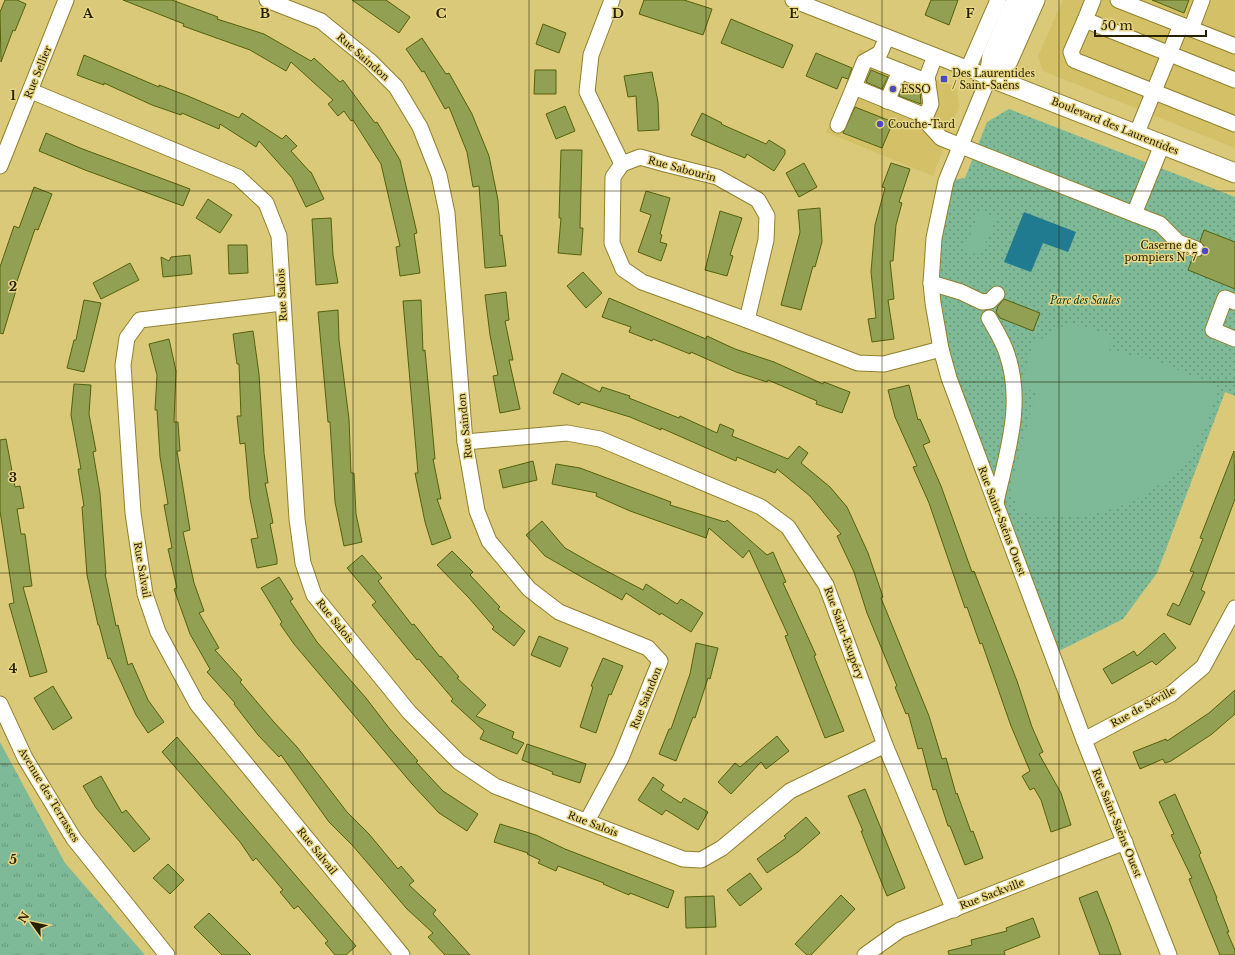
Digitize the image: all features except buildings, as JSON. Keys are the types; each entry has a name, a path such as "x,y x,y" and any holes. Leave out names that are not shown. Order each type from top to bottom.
{"main road":[{"path":"990,77 992,56 1016,0"},
{"path":"990,77 1008,61 1035,0"},
{"name":"Boulevard des Laurentides","path":"990,77 1235,173"}],"street":[{"name":"Rue Sellier","path":"0,166 66,0"},
{"name":"Rue Saindon","path":"267,0 321,21 370,61 396,88 420,127 439,175 447,213 465,442 477,511 489,541 529,589 559,612 648,648 660,661 622,758 587,821"},
{"path":"612,0 591,55 587,92 622,164 613,177 612,243 623,269 642,282 747,320 858,363 884,364 941,348"},
{"name":"Boulevard des Laurentides","path":"793,0 990,77"},
{"path":"968,69 998,0"},
{"path":"1093,0 1071,52 1074,60 1235,124"},
{"path":"1118,0 1235,46"},
{"path":"1136,135 1170,54 1202,0"},
{"path":"1085,20 1235,80"},
{"path":"838,125 864,62 880,53 887,37"},
{"path":"924,120 931,104 927,77 936,56"},
{"path":"870,59 928,82"},
{"path":"887,101 900,71"},
{"name":"Rue Saint-Saëns Ouest","path":"990,77 946,181 934,238 931,283 941,348 949,378 1084,740 1169,955"},
{"path":"854,87 918,113 941,138 1160,224 1178,242 1196,249"},
{"name":"Rue Salois","path":"31,91 238,177 266,203 279,236 282,303 297,519 303,563 314,595 409,712 459,762 496,786 683,859 701,860 722,848 790,791 885,745"},
{"path":"1134,214 1162,145"},
{"name":"Rue Sabourin","path":"622,164 640,157 717,177 758,200 766,216 766,240 747,320"},
{"path":"931,283 960,292 982,302 990,301 998,294"},
{"path":"1235,302 1225,298 1213,330 1235,339"},
{"name":"Rue Salvail","path":"282,303 140,320 127,338 123,365 133,513 145,594 158,632 197,704 398,954"},
{"path":"989,318 1007,352 1015,388 1013,430 996,502"},
{"name":"Rue Saint-Exupéry","path":"465,442 567,433 600,439 761,507 788,527 826,585 885,745 954,910"},
{"name":"Rue de Séville","path":"1084,740 1171,694 1203,667 1235,608"},
{"name":"Avenue des Terrasses","path":"0,704 25,758 74,839 167,955"},
{"name":"Rue Sackville","path":"865,955 900,930 1125,842"}],"shaded area":[{"path":"1063,0 1235,0 1235,148 1043,71 1038,56"},
{"path":"860,49 953,86 957,90 959,107 933,176 826,132"}],"green space":[{"name":"Parc des Saules","path":"1009,109 1235,197 1235,396 1225,392 1157,573 1123,619 1053,654 996,502 933,303 946,181 965,178 987,122"},
{"path":"980,211 996,218 980,256 964,249"},
{"path":"1068,323 1112,335 1109,350 1155,361 1216,385 1218,391 1205,428 1192,454 1167,479 1151,491 1119,507 1102,512 1067,516 1030,514 1023,512 1017,507 1010,489 1036,392 1021,387 1033,344"},
{"path":"0,742 65,863 145,955 0,955"}],"water":[{"path":"1024,212 1076,232 1068,252 1043,243 1031,272 1004,262"}],"place":[{"name":"Des Laurentides / Saint-Saëns","path":"944,79"},
{"name":"ESSO","path":"893,89"},
{"name":"Couche-Tard","path":"880,124"},
{"name":"Caserne de pompiers N° 7","path":"1205,251"}]}
